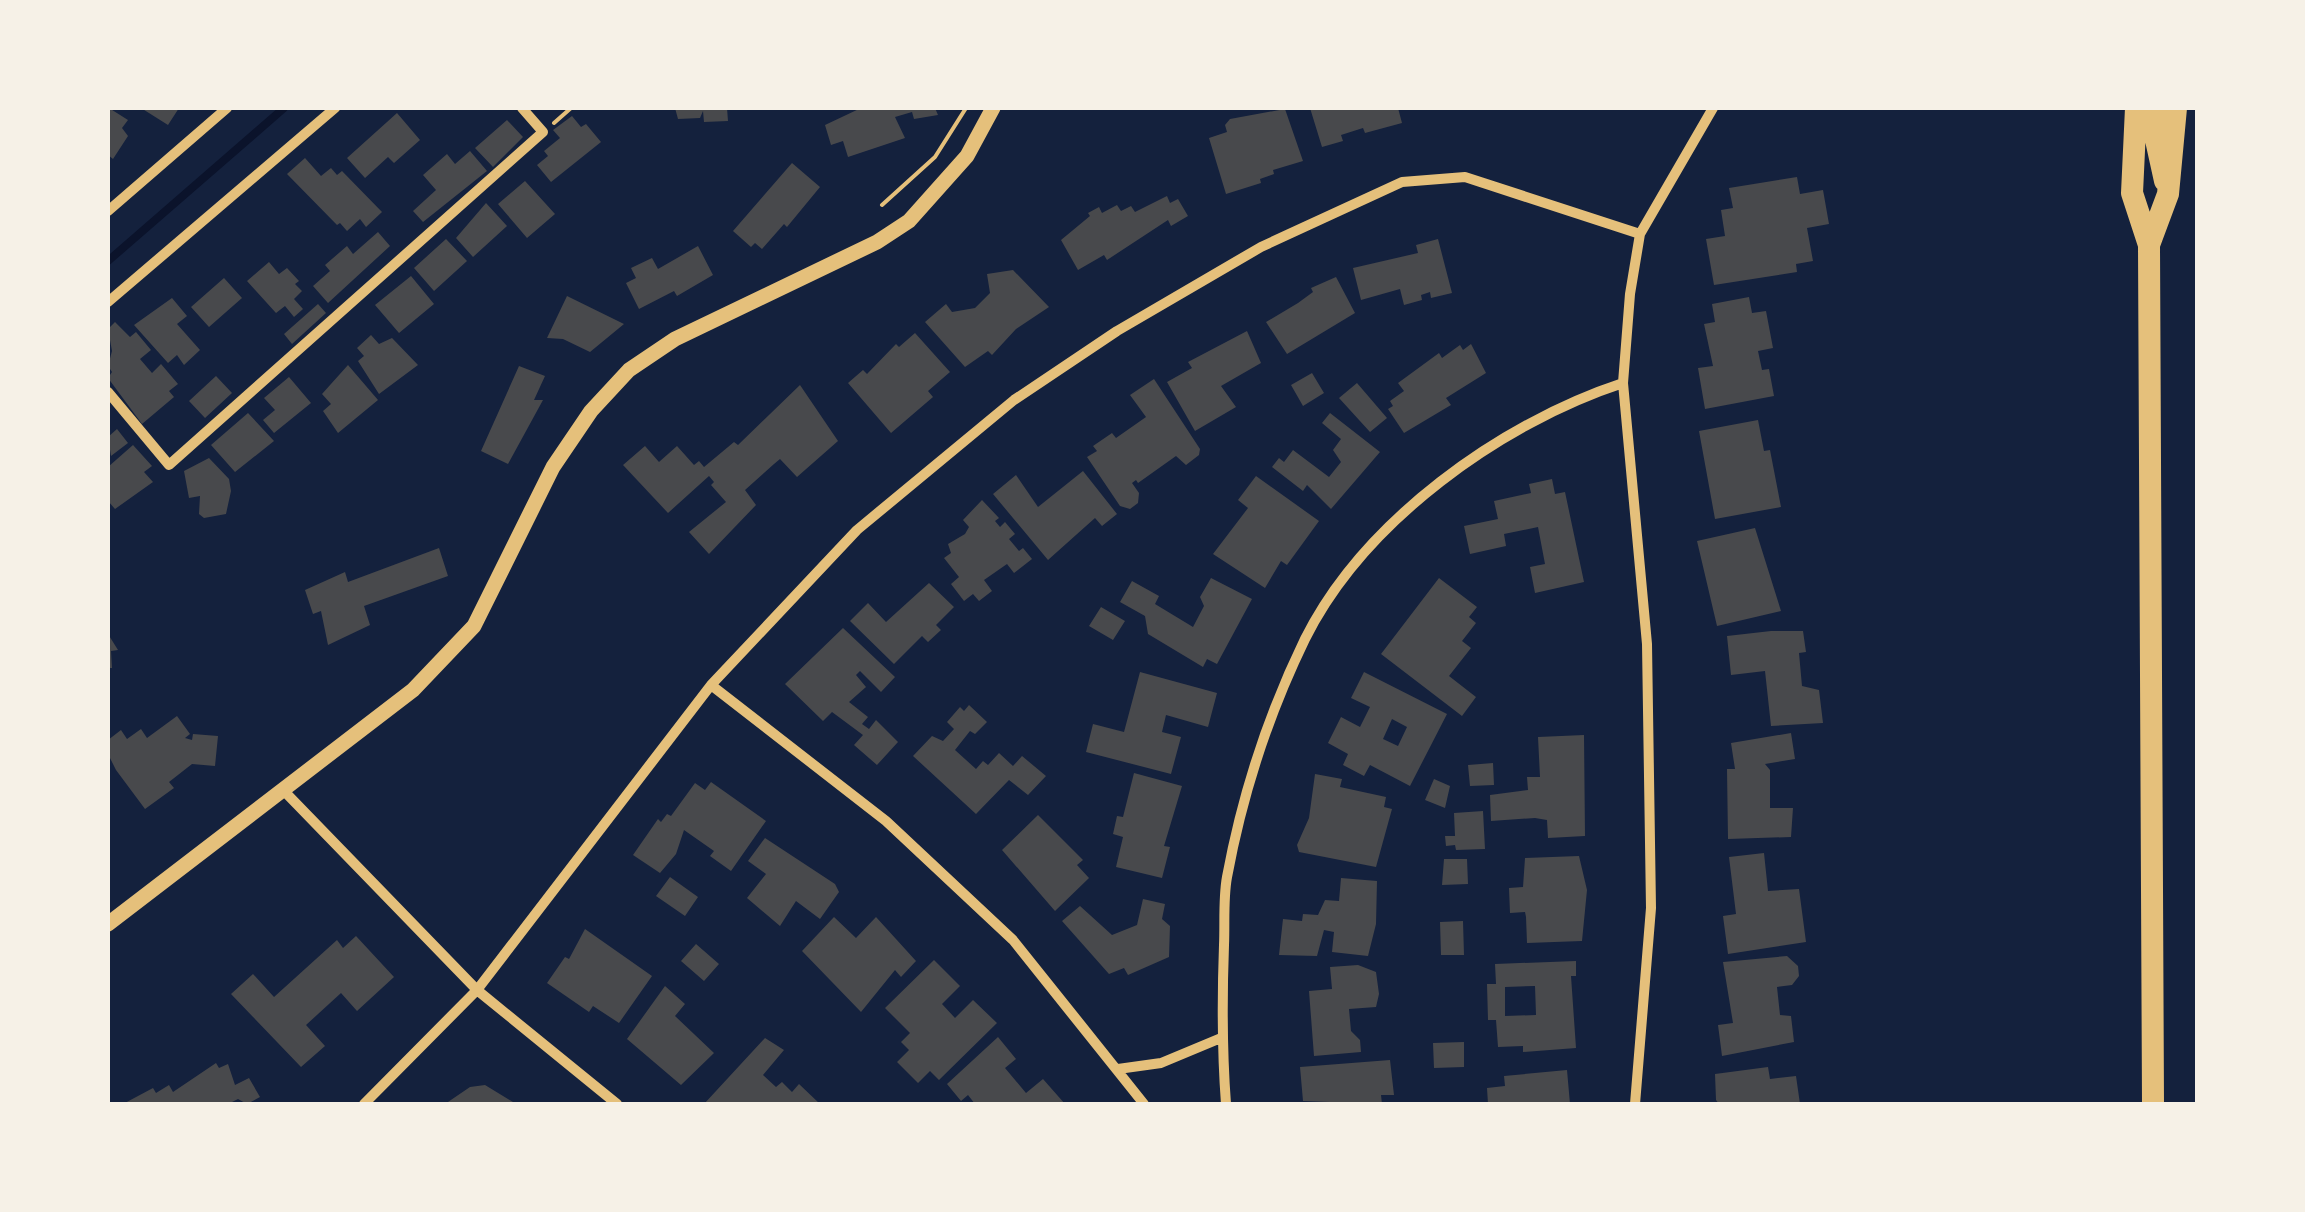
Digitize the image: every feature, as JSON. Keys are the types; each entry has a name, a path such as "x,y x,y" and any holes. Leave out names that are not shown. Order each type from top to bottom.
{"highway":[{"path":"2136,108 2132,193 2149,245 2153,1104"},
{"path":"2157,108 2156,140 2168,194"},
{"path":"2149,245 2168,194 2176,108"}],"street":[{"path":"108,211 227,108"},
{"path":"108,302 335,108"},
{"path":"108,392 169,465 543,132 522,108"},
{"path":"108,924 286,792 413,690 474,626 554,466 591,411 629,370 675,338 877,242 909,220 967,156 993,108"},
{"path":"1635,1104 1650,908 1647,663 1623,383 1640,234 1713,108"},
{"path":"364,1104 477,990 711,686 857,530 1014,400 1117,330 1262,247 1402,182 1465,177 1640,234"},
{"path":"1226,1104 1221,1038 1226,880 1263,740 1306,636 1359,560 1446,475 1570,401 1623,383"},
{"path":"711,686 886,821 1013,940 1144,1104"},
{"path":"286,792 477,990 617,1104"},
{"path":"1118,1069 1161,1064 1221,1038"}],"path":[{"path":"882,205 935,157 966,108"}],"building":[{"path":"109,108 128,120 122,128 128,136 113,159 108,155"},
{"path":"141,108 179,108 168,125"},
{"path":"675,108 727,108 728,121 704,122 703,111 700,118 678,119"},
{"path":"861,108 935,108 938,115 914,119 912,112 895,117 905,138 848,157 843,141 831,145 825,125"},
{"path":"1310,108 1398,108 1402,123 1365,133 1363,128 1341,135 1343,141 1322,147"},
{"path":"1285,109 1303,161 1273,170 1274,174 1260,179 1261,183 1226,194 1209,138 1227,132 1225,125 1230,119"},
{"path":"397,113 420,140 394,163 388,157 365,178 347,158"},
{"path":"572,116 581,127 586,124 601,142 551,182 537,165 548,156 544,151 560,138 553,130"},
{"path":"507,120 523,137 493,167 475,148"},
{"path":"470,151 487,171 423,222 413,211 436,190 423,175 447,154 455,164"},
{"path":"305,158 321,176 331,168 337,175 342,171 382,212 366,227 360,219 347,231 340,223 337,225 287,174"},
{"path":"792,163 820,187 787,227 784,224 762,249 755,243 751,247 733,231"},
{"path":"1797,177 1800,194 1823,190 1829,224 1807,228 1813,261 1796,264 1797,272 1714,285 1706,239 1725,236 1721,210 1733,208 1729,188"},
{"path":"525,181 555,214 527,238 498,204"},
{"path":"1167,196 1170,203 1178,199 1188,216 1171,226 1168,220 1107,260 1104,255 1078,270 1061,240 1090,216 1088,213 1099,207 1102,213 1117,205 1121,211 1131,206 1135,212"},
{"path":"486,203 507,226 473,257 456,238"},
{"path":"378,232 390,246 328,303 313,286 330,271 325,265 347,246 353,254"},
{"path":"446,239 467,261 434,291 414,268"},
{"path":"1438,239 1452,293 1431,298 1430,292 1421,295 1422,300 1404,305 1400,289 1361,300 1353,268 1418,253 1416,245"},
{"path":"698,246 713,275 677,296 674,291 639,309 626,283 636,278 631,268 652,258 658,269"},
{"path":"269,262 279,274 287,268 299,281 295,284 302,291 294,299 303,309 294,317 285,306 276,313 247,281"},
{"path":"1013,270 1049,307 1016,329 992,355 988,351 965,367 925,322 946,304 952,312 975,308 990,293 987,274"},
{"path":"411,276 434,304 399,333 375,305"},
{"path":"1336,277 1355,313 1287,354 1266,322 1313,292 1311,288"},
{"path":"224,278 242,298 209,327 191,307"},
{"path":"567,296 624,324 590,352 563,339 547,338"},
{"path":"1749,297 1752,313 1766,311 1773,348 1758,351 1762,370 1769,369 1774,396 1705,409 1698,368 1713,366 1704,324 1715,322 1712,304"},
{"path":"172,298 187,316 177,324 200,350 184,365 177,355 168,363 134,325"},
{"path":"318,304 326,313 292,344 284,334"},
{"path":"115,322 130,337 136,332 151,350 140,359 152,373 161,364 178,384 169,391 174,397 142,424 108,378 112,372 108,366 112,351 108,329"},
{"path":"1247,331 1261,363 1221,386 1236,407 1195,431 1167,382 1192,368 1188,362"},
{"path":"915,333 950,372 928,391 933,397 891,433 848,383 863,370 867,374 896,344 899,347"},
{"path":"371,335 379,344 392,338 418,365 379,394 358,361 364,356 357,348"},
{"path":"1471,344 1486,373 1446,398 1451,405 1404,433 1388,409 1393,406 1390,401 1404,391 1398,383 1439,353 1442,358 1460,345 1463,350"},
{"path":"348,365 378,400 338,433 323,411 331,404 322,394"},
{"path":"519,366 545,376 534,400 543,400 508,464 481,451"},
{"path":"1312,373 1324,393 1303,406 1291,385"},
{"path":"216,376 232,393 205,418 189,401"},
{"path":"289,377 311,403 274,433 263,420 275,410 264,398"},
{"path":"1154,379 1200,449 1199,455 1186,465 1176,456 1138,483 1132,483 1139,493 1138,503 1130,509 1120,506 1087,457 1097,451 1093,446 1112,433 1116,438 1146,417 1130,395"},
{"path":"1357,383 1387,418 1370,432 1339,398"},
{"path":"800,385 838,441 797,477 780,459 774,464 745,490 756,505 709,554 689,532 726,502 711,485 714,482 709,476 668,513 623,465 645,446 659,462 677,446 694,465 699,461 704,467 734,442 738,445"},
{"path":"248,413 274,441 235,472 211,445"},
{"path":"1330,413 1380,452 1331,509 1307,485 1303,491 1272,467 1279,458 1284,462 1293,450 1329,477 1341,462 1333,450 1341,439 1322,423"},
{"path":"1758,420 1764,451 1770,450 1781,507 1715,519 1699,431"},
{"path":"117,429 128,443 111,456 108,437"},
{"path":"133,445 152,466 144,472 153,482 115,509 108,501 108,467"},
{"path":"209,458 229,479 231,491 226,514 204,518 199,514 200,496 189,498 184,471"},
{"path":"1083,471 1117,514 1102,526 1095,518 1048,560 993,494 1016,475 1038,507"},
{"path":"1256,476 1319,521 1287,565 1281,561 1265,588 1213,554 1248,508 1238,500"},
{"path":"1552,479 1555,494 1565,492 1584,582 1535,593 1530,567 1545,564 1538,527 1504,534 1506,546 1470,554 1464,526 1498,519 1494,501 1531,493 1529,484"},
{"path":"982,500 999,518 995,521 1000,527 1005,522 1015,534 1009,539 1019,551 1023,548 1032,559 1014,573 1007,564 984,580 992,591 979,601 973,594 964,601 951,584 959,577 944,558 951,553 948,544 969,527 963,520"},
{"path":"1755,528 1781,611 1717,626 1697,541"},
{"path":"439,548 448,576 364,606 370,625 328,645 321,611 313,614 305,590 345,572 348,582"},
{"path":"1211,578 1252,599 1217,664 1207,659 1203,667 1148,634 1145,616 1120,602 1132,581 1159,596 1155,604 1193,627 1204,606 1200,597"},
{"path":"1439,578 1477,607 1469,617 1476,623 1462,641 1471,648 1449,676 1476,697 1462,716 1381,654"},
{"path":"929,583 954,607 936,625 941,630 928,642 922,636 894,664 850,621 868,603 886,622"},
{"path":"1101,607 1125,621 1113,640 1089,626"},
{"path":"843,628 895,677 881,692 860,671 856,675 866,687 849,702 868,717 862,724 869,729 876,720 898,742 877,765 854,745 863,735 832,712 823,721 785,684"},
{"path":"1803,631 1806,652 1799,653 1802,686 1819,690 1823,723 1771,726 1765,671 1731,675 1727,636"},
{"path":"108,634 118,650 111,651 112,668 108,668"},
{"path":"1140,672 1217,693 1208,727 1166,715 1162,732 1181,737 1171,774 1086,752 1093,724 1124,732"},
{"path":"1364,672 1447,714 1410,786 1370,765 1364,776 1343,765 1348,754 1328,743 1341,717 1360,727 1370,707 1351,698","holes":["1392,719 1407,727 1398,746 1383,739"]},
{"path":"969,705 987,722 975,734 970,731 955,750 976,769 983,761 988,765 999,753 1013,766 1022,756 1046,776 1028,795 1009,780 976,814 913,756 932,736 943,741 954,729 947,722 960,707 964,711"},
{"path":"177,716 190,734 185,738 192,740 193,734 218,736 215,766 192,764 169,782 174,788 145,809 116,770 108,754 108,740 121,730 127,739 141,729 147,738"},
{"path":"1791,733 1795,759 1765,764 1770,770 1770,808 1793,808 1791,837 1728,839 1727,769 1735,769 1731,743"},
{"path":"1584,735 1585,836 1548,838 1547,820 1535,818 1491,821 1490,795 1528,790 1527,777 1540,777 1538,737"},
{"path":"1493,763 1494,785 1470,786 1468,765"},
{"path":"1134,773 1182,786 1164,846 1170,847 1162,878 1116,867 1123,837 1113,834 1117,816 1123,817"},
{"path":"1315,774 1342,779 1340,787 1386,797 1384,807 1392,809 1376,867 1299,852 1297,845 1309,818"},
{"path":"1434,779 1450,786 1445,808 1425,800"},
{"path":"711,782 766,821 731,871 710,856 714,851 684,830 676,854 660,873 633,855 658,819 661,822 667,814 671,816 695,783 705,790"},
{"path":"1483,811 1485,849 1456,850 1455,845 1446,846 1445,836 1455,836 1454,813"},
{"path":"1038,815 1083,860 1077,865 1089,878 1055,911 1002,850"},
{"path":"765,838 835,884 839,892 820,919 796,901 780,926 747,898 766,874 748,861"},
{"path":"1764,853 1768,891 1799,889 1806,942 1728,954 1723,916 1736,914 1729,857"},
{"path":"1579,856 1587,890 1582,941 1527,943 1525,912 1510,913 1509,888 1523,887 1525,858"},
{"path":"1444,859 1467,859 1468,884 1442,885"},
{"path":"670,877 698,897 685,916 656,896"},
{"path":"1341,878 1377,881 1376,924 1368,956 1332,952 1334,932 1324,930 1317,956 1279,955 1283,919 1302,921 1303,914 1318,915 1325,900 1339,901"},
{"path":"1143,899 1165,904 1162,919 1170,926 1169,957 1128,975 1124,968 1109,974 1062,921 1080,906 1112,935 1137,925"},
{"path":"834,917 856,938 876,917 916,961 901,977 895,970 861,1012 802,951"},
{"path":"1463,921 1464,955 1441,955 1440,922"},
{"path":"585,929 652,976 619,1023 593,1006 589,1012 547,983 565,957 569,959"},
{"path":"356,936 394,977 357,1011 341,993 306,1025 325,1046 301,1067 231,994 253,974 274,997 337,940 343,948"},
{"path":"696,944 719,964 704,981 681,961"},
{"path":"1787,956 1798,966 1799,976 1792,985 1777,987 1780,1015 1791,1016 1794,1042 1722,1056 1718,1025 1733,1023 1723,962"},
{"path":"934,960 960,986 942,1004 955,1018 973,1000 997,1023 939,1080 930,1071 918,1083 897,1062 909,1050 901,1042 910,1033 885,1008"},
{"path":"1576,961 1576,976 1571,976 1576,1048 1523,1052 1523,1046 1498,1047 1496,1020 1488,1020 1487,984 1496,984 1495,964","holes":["1535,986 1536,1015 1505,1016 1505,987"]},
{"path":"1358,965 1376,972 1379,994 1376,1007 1349,1009 1351,1031 1360,1040 1361,1052 1314,1056 1309,991 1332,989 1330,967"},
{"path":"665,986 685,1004 675,1016 714,1053 681,1085 627,1039"},
{"path":"998,1037 1016,1059 1005,1068 1026,1093 1043,1079 1065,1104 975,1104 968,1095 961,1101 947,1084"},
{"path":"765,1038 784,1050 763,1075 776,1087 782,1082 792,1092 799,1084 820,1104 704,1104"},
{"path":"1464,1042 1464,1067 1434,1068 1433,1043"},
{"path":"1390,1060 1394,1095 1381,1095 1382,1104 1303,1101 1300,1067"},
{"path":"216,1063 219,1068 228,1064 235,1085 249,1078 260,1097 247,1104 238,1099 228,1104 123,1104 153,1088 156,1093 169,1085 173,1092"},
{"path":"1768,1067 1770,1079 1796,1076 1800,1104 1719,1104 1716,1100 1715,1074"},
{"path":"1567,1070 1570,1104 1488,1104 1487,1088 1505,1086 1504,1076"},
{"path":"485,1085 513,1102 445,1104 470,1087"}],"waterway":[{"path":"108,261 284,108"}]}
